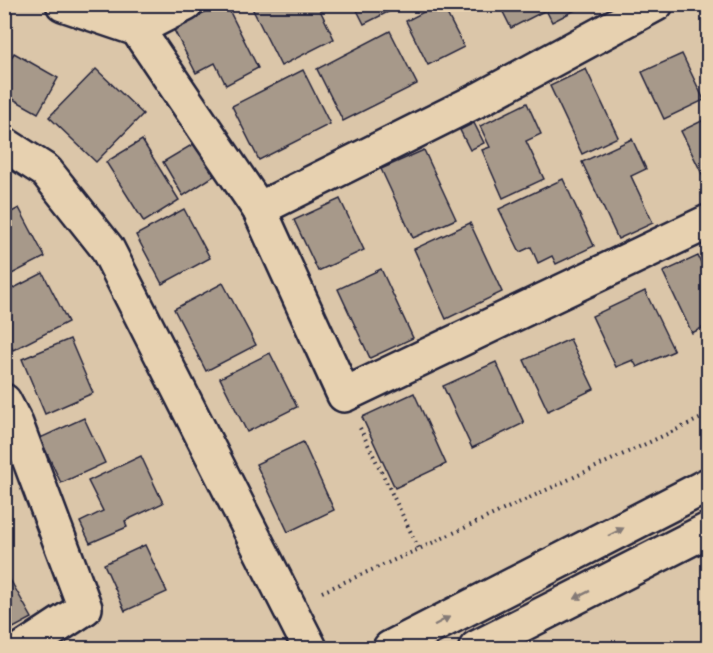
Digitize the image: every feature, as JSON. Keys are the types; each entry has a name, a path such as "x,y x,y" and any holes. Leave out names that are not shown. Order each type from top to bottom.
{"street":[{"path":"63,4 137,29 258,209 344,395 708,222"},
{"path":"137,29 186,4"},
{"path":"258,209 482,98 656,4"},
{"path":"4,144 46,171 107,248 310,648"},
{"path":"8,418 85,608 24,648"},
{"path":"390,648 708,485"},
{"path":"476,648 708,530"}],"path":[{"path":"344,395 419,549"},
{"path":"288,606 419,549 708,415"}],"building":[{"path":"221,4 226,4 258,68 226,85 215,63 196,73 173,28"},
{"path":"250,4 317,4 334,39 281,66"},
{"path":"354,4 404,4 364,24"},
{"path":"442,4 464,47 428,65 406,21"},
{"path":"499,4 585,5 552,22 546,10 511,28"},
{"path":"390,31 417,84 343,121 317,69"},
{"path":"14,53 58,78 38,113 4,94 4,70"},
{"path":"682,54 704,100 664,119 642,72"},
{"path":"96,69 143,114 96,162 49,117"},
{"path":"586,69 618,137 582,154 550,86"},
{"path":"303,70 330,124 259,160 232,106"},
{"path":"527,103 541,134 526,141 544,179 503,198 482,150 490,147 480,126"},
{"path":"708,118 708,181 706,182 681,131"},
{"path":"474,123 484,143 470,150 460,130"},
{"path":"632,139 646,169 631,176 653,223 618,239 582,162"},
{"path":"142,140 179,200 144,222 106,162"},
{"path":"200,140 220,172 183,196 163,162"},
{"path":"424,150 456,219 413,238 381,169"},
{"path":"563,179 594,246 556,264 552,256 538,263 531,247 520,252 499,209"},
{"path":"340,199 364,250 318,271 294,220"},
{"path":"19,208 45,257 4,278 4,216"},
{"path":"184,209 210,258 162,284 136,235"},
{"path":"470,223 502,292 446,319 414,249"},
{"path":"698,256 708,278 708,325 692,333 663,272"},
{"path":"381,269 413,338 370,358 338,289"},
{"path":"43,273 68,322 13,350 4,334 4,293"},
{"path":"223,283 256,345 206,371 174,309"},
{"path":"645,291 674,351 637,367 633,360 616,367 592,316"},
{"path":"70,339 93,393 45,414 22,359"},
{"path":"570,339 594,389 548,411 524,360"},
{"path":"270,353 297,407 247,432 220,378"},
{"path":"496,362 524,423 472,448 443,386"},
{"path":"414,393 446,464 395,488 362,417"},
{"path":"84,418 105,463 61,483 40,438"},
{"path":"303,442 334,510 288,532 256,464"},
{"path":"141,456 163,503 125,521 127,527 90,543 80,522 103,511 88,481"},
{"path":"145,545 167,592 125,611 104,564"},
{"path":"4,569 32,618 4,633"}]}
